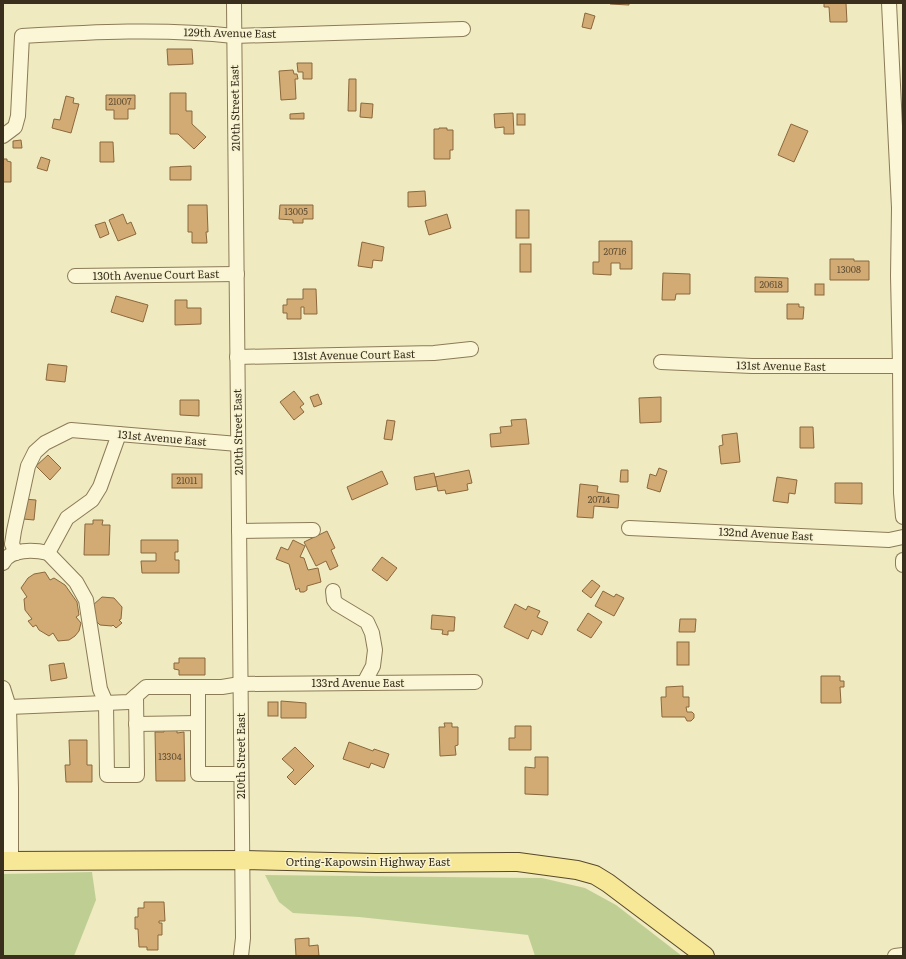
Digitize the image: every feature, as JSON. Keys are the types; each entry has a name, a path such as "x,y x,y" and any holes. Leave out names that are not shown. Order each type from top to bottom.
{"main road":[{"name":"Orting-Kapowsin Highway East","path":"7,861 242,860 518,862 577,870 595,875 612,885 705,956"}],"street":[{"name":"210th Street East","path":"234,3 243,938 241,956"},
{"path":"889,3 899,208 898,276 901,493 903,517"},
{"name":"129th Avenue East","path":"3,136 15,127 18,116 22,36 135,31 208,33 234,36 463,29"},
{"name":"130th Avenue Court East","path":"75,276 237,274"},
{"name":"131st Avenue Court East","path":"237,357 434,353 471,349"},
{"name":"131st Avenue East","path":"661,362 752,366 900,366"},
{"name":"131st Avenue East","path":"16,553 12,544 28,466 35,452 45,442 71,430 238,444"},
{"path":"48,553 67,518 92,500 100,487 119,434"},
{"name":"132nd Avenue East","path":"629,528 889,540 903,537"},
{"path":"239,531 314,530"},
{"path":"3,563 9,556 16,553 29,551 48,553 76,582 86,600 100,689 106,703 107,775 137,775 136,696"},
{"path":"903,560 903,565"},
{"path":"333,591 334,600 337,604 367,622 372,633 375,650 373,666 364,683"},
{"name":"133rd Avenue East","path":"9,707 129,702 146,687 222,687 240,684 475,682"},
{"path":"198,687 198,774 241,774"},
{"path":"3,688 9,707 6,736 7,861"},
{"path":"136,724 198,723"},
{"path":"895,956 903,955"}],"green space":[{"path":"92,872 96,900 74,956 3,956 3,874"},
{"path":"265,875 542,878 585,888 616,905 682,956 535,956 528,935 359,917 293,913 279,902"}],"building":[{"path":"629,3 629,5 610,4"},
{"path":"824,3 846,3 847,22 830,22 829,7 824,7"},
{"path":"585,13 595,16 591,29 582,27"},
{"path":"167,49 192,49 193,64 168,65"},
{"path":"297,63 312,63 312,79 303,79 303,72 298,72"},
{"path":"293,70 294,74 297,74 298,79 295,79 296,99 281,100 279,71"},
{"path":"349,79 356,79 356,111 348,111"},
{"path":"170,93 186,93 186,111 192,111 192,124 206,137 194,149 178,134 170,134"},
{"path":"106,95 135,95 135,109 128,109 128,119 114,119 114,110 106,110"},
{"path":"66,96 74,98 73,103 79,104 71,133 52,128 54,119 60,120"},
{"path":"361,103 373,104 372,118 360,117"},
{"path":"304,113 304,119 290,119 290,114"},
{"path":"513,113 514,134 504,134 504,127 495,128 494,114"},
{"path":"517,114 525,114 525,125 517,125"},
{"path":"791,124 808,131 794,162 778,155"},
{"path":"439,128 453,130 453,150 450,150 450,159 434,159 434,129"},
{"path":"21,140 22,148 13,148 13,141"},
{"path":"100,142 113,142 114,162 100,162"},
{"path":"41,157 50,160 47,171 37,168"},
{"path":"3,159 7,159 7,161 11,162 11,182 3,182"},
{"path":"191,166 191,180 170,180 170,167"},
{"path":"425,191 426,206 408,207 408,192"},
{"path":"188,205 207,205 207,243 192,243 192,232 188,232"},
{"path":"280,205 313,205 313,219 303,219 303,223 293,223 293,220 279,219"},
{"path":"516,210 529,210 529,238 516,238"},
{"path":"123,214 127,224 131,222 136,234 118,241 109,220"},
{"path":"447,214 451,228 429,235 425,221"},
{"path":"105,222 109,234 100,238 95,225"},
{"path":"599,241 632,241 632,269 620,269 620,263 611,263 611,275 593,274 593,262 599,262"},
{"path":"362,242 384,247 382,261 373,260 372,268 358,266"},
{"path":"520,244 531,244 531,272 520,272"},
{"path":"830,259 854,259 854,261 869,261 869,280 830,280"},
{"path":"663,273 690,274 690,294 676,294 675,300 662,300"},
{"path":"755,277 788,278 788,292 755,292"},
{"path":"815,284 824,284 824,295 815,295"},
{"path":"303,289 316,289 317,314 304,314 304,307 301,307 301,319 287,319 287,313 283,313 283,305 287,305 287,299 303,299"},
{"path":"116,296 148,305 143,322 111,312"},
{"path":"175,300 187,300 187,308 201,308 201,324 175,325"},
{"path":"787,304 799,304 799,307 804,307 803,319 787,319"},
{"path":"48,364 67,366 65,382 46,380"},
{"path":"294,391 304,404 300,407 304,412 294,420 280,402"},
{"path":"318,394 322,404 314,407 310,397"},
{"path":"661,397 661,422 640,423 639,398"},
{"path":"180,400 199,400 199,416 180,415"},
{"path":"526,419 529,444 491,447 490,434 501,433 500,427 512,426 511,420"},
{"path":"387,420 395,421 392,440 384,439"},
{"path":"800,427 813,427 814,448 800,448"},
{"path":"737,433 740,462 721,464 719,446 723,445 722,435"},
{"path":"48,455 61,468 50,480 36,466"},
{"path":"659,468 667,471 660,492 647,488 650,474 656,476"},
{"path":"469,470 472,483 467,484 468,490 446,494 445,490 438,491 435,477"},
{"path":"621,470 628,470 628,482 620,482"},
{"path":"382,471 388,484 352,500 347,487"},
{"path":"434,473 437,486 416,490 414,477"},
{"path":"172,474 202,474 202,488 172,488"},
{"path":"777,477 797,480 795,494 789,493 788,503 773,501"},
{"path":"835,483 862,483 862,504 835,503"},
{"path":"580,484 598,486 597,492 619,495 618,508 594,506 593,518 577,517"},
{"path":"24,499 36,500 34,520 23,519"},
{"path":"93,520 103,520 102,525 110,525 109,555 84,555 85,524 93,524"},
{"path":"327,531 335,548 331,550 338,566 330,570 326,561 316,566 304,542"},
{"path":"141,540 178,540 178,552 175,552 175,560 179,560 179,573 142,573 141,561 156,561 156,553 141,553"},
{"path":"293,540 305,546 300,557 304,558 308,570 318,568 321,582 307,586 307,590 304,592 300,592 299,588 296,590 289,564 276,559 281,547 288,550"},
{"path":"382,557 397,568 387,581 372,570"},
{"path":"45,572 50,580 54,578 65,585 77,602 79,615 76,617 81,623 79,631 69,640 58,641 53,633 49,636 39,630 36,625 33,627 28,621 32,619 25,610 24,599 27,597 21,588 28,578 34,574"},
{"path":"592,580 600,586 591,598 582,591"},
{"path":"603,591 614,597 616,594 624,598 614,616 595,606"},
{"path":"102,597 114,598 122,607 121,619 119,620 122,623 116,628 113,625 100,625 92,617 93,605"},
{"path":"515,604 526,610 528,606 540,611 537,617 548,622 542,635 532,630 528,639 504,627"},
{"path":"588,613 602,622 591,638 577,630"},
{"path":"432,615 455,617 454,631 448,631 448,635 442,634 443,630 431,629"},
{"path":"680,619 696,619 695,632 679,632"},
{"path":"677,642 689,642 689,665 677,665"},
{"path":"179,658 205,658 205,675 179,675 179,670 174,669 174,663 179,663"},
{"path":"64,663 67,678 51,681 49,665"},
{"path":"821,676 840,676 840,681 844,681 844,687 840,687 841,703 821,703"},
{"path":"683,686 683,697 689,697 689,707 686,707 687,712 692,712 694,714 694,718 691,721 687,721 685,717 662,717 661,697 666,697 666,687"},
{"path":"281,701 306,703 306,718 281,718"},
{"path":"268,702 278,702 278,716 268,716"},
{"path":"444,723 452,723 452,727 458,727 458,745 455,746 456,755 440,756 439,727 445,727"},
{"path":"164,726 177,726 177,733 184,732 185,781 156,781 155,732 164,732"},
{"path":"515,726 531,726 531,750 509,750 509,738 515,738"},
{"path":"69,740 87,740 87,765 92,765 92,782 66,782 65,765 70,765"},
{"path":"349,742 373,751 374,749 389,754 384,768 371,763 369,768 343,759"},
{"path":"295,747 314,766 295,785 287,777 294,770 282,759"},
{"path":"535,757 548,757 548,795 525,794 525,767 535,768"},
{"path":"144,902 164,902 165,921 159,921 159,923 162,923 162,935 158,935 158,950 147,950 147,947 139,947 138,929 135,929 135,917 138,917 138,908 144,908"},
{"path":"309,938 309,946 318,945 319,956 296,956 295,939"}]}
